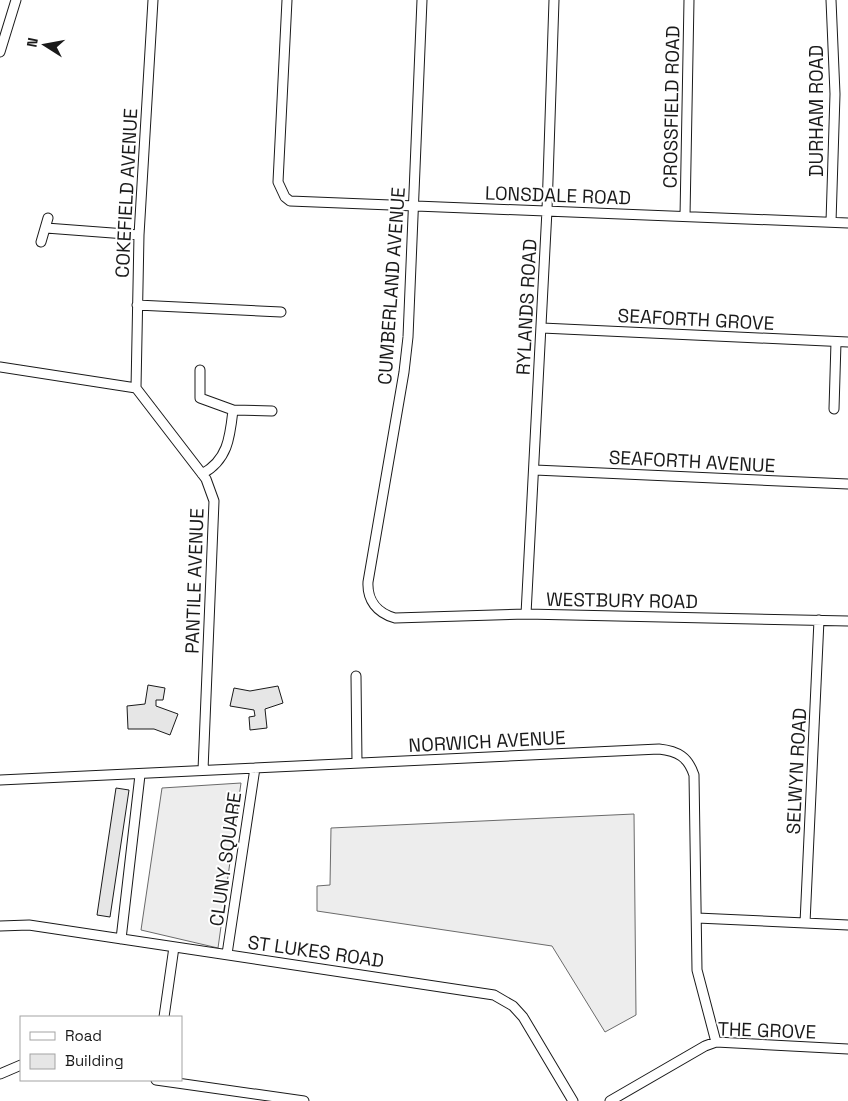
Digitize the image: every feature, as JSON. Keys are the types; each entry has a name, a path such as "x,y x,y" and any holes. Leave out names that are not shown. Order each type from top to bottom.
{"street":[{"path":"0,52 16,0"},
{"name":"COKEFIELD AVENUE","path":"136,388 139,235 153,0"},
{"name":"LONSDALE ROAD","path":"287,0 278,182 285,197 297,202 413,208 547,210 848,223"},
{"name":"CUMBERLAND AVENUE","path":"395,618 386,615 374,606 367,590 404,372 422,0"},
{"name":"RYLANDS ROAD","path":"526,614 542,328 554,0"},
{"name":"CROSSFIELD ROAD","path":"685,216 689,0"},
{"name":"DURHAM ROAD","path":"831,0 835,94 831,222"},
{"path":"41,242 47,223 139,235"},
{"path":"137,305 281,312"},
{"name":"SEAFORTH GROVE","path":"542,328 848,342"},
{"path":"834,409 836,342"},
{"path":"0,367 136,388"},
{"path":"200,370 199,397 233,410 272,411"},
{"name":"PANTILE AVENUE","path":"136,388 202,474 212,492 214,501 203,770"},
{"path":"202,474 220,461 226,452 231,435 233,410"},
{"name":"SEAFORTH AVENUE","path":"535,470 848,484"},
{"name":"WESTBURY ROAD","path":"395,618 526,614 848,621"},
{"name":"SELWYN ROAD","path":"805,923 819,620"},
{"path":"356,676 357,763"},
{"name":"NORWICH AVENUE","path":"0,780 650,750 672,751 683,756 690,765 694,775 699,982 716,1042"},
{"name":"CLUNY SQUARE","path":"228,954 255,768"},
{"path":"121,939 140,775"},
{"path":"696,918 848,925"},
{"name":"ST LUKES ROAD","path":"0,926 29,926 483,992 505,1000 518,1011 530,1027 573,1101"},
{"path":"164,1016 174,947"},
{"name":"THE GROVE","path":"610,1101 704,1046 716,1042 848,1049"},
{"path":"0,1074 20,1065"},
{"path":"163,1081 304,1101"}],"shaded area":[{"path":"241,783 218,948 141,930 162,788"},
{"path":"634,814 636,1015 605,1032 552,946 317,911 317,886 330,885 331,828"}],"building":[{"path":"148,685 165,688 163,700 156,700 156,706 178,714 170,735 154,729 128,729 127,706 145,704"},
{"path":"278,686 283,703 265,709 267,728 250,730 249,717 255,716 254,710 230,706 234,688 250,691"},
{"path":"116,788 129,790 110,917 97,915"}]}
